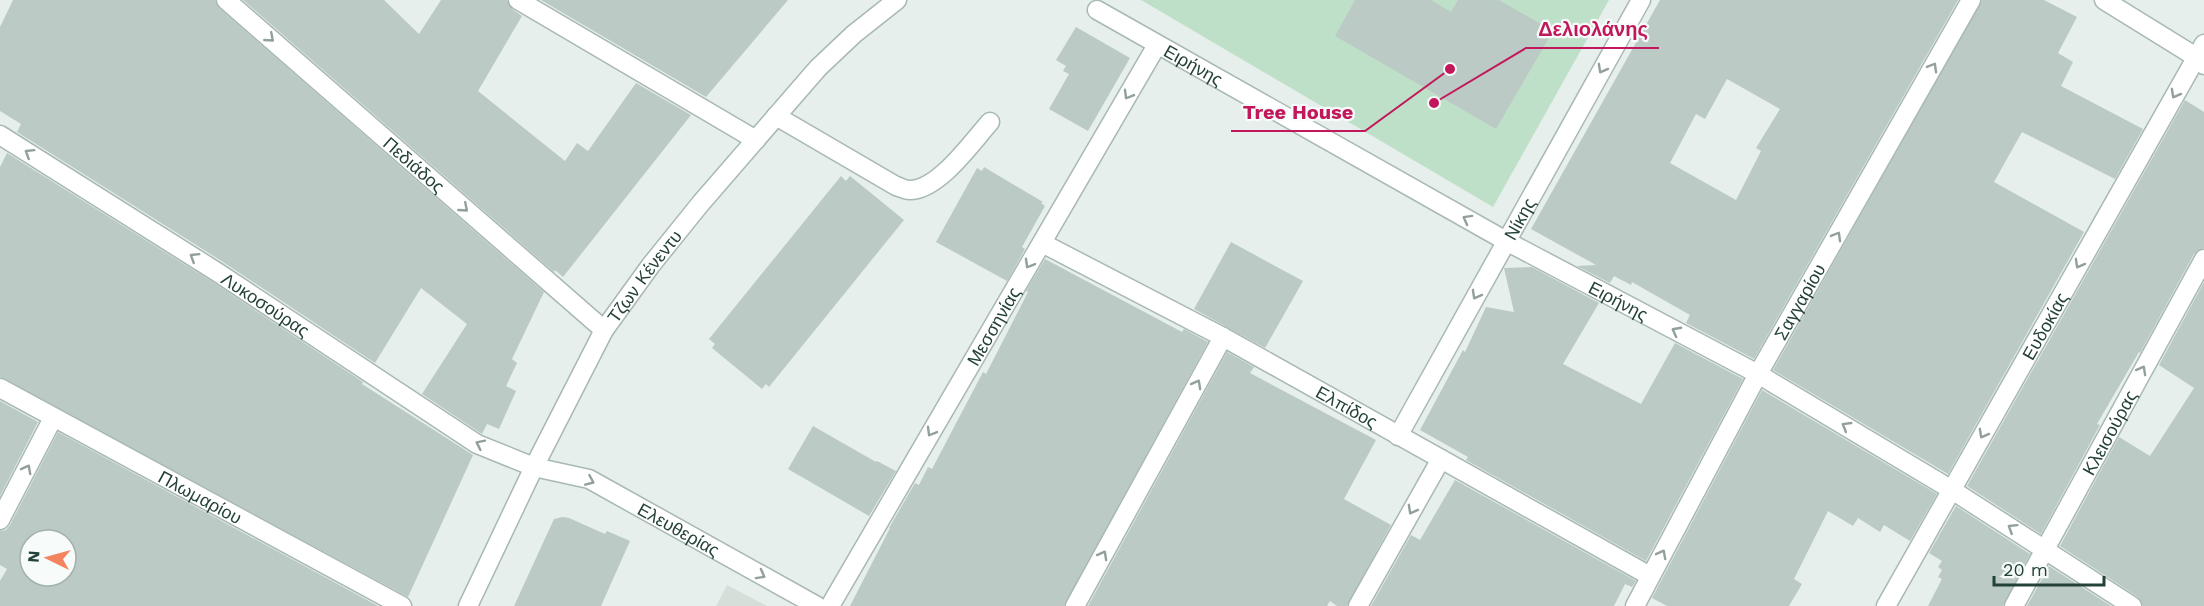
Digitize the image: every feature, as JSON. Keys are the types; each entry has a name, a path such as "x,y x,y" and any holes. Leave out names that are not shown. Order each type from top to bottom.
{"street":[{"name":"Πεδιάδος","path":"226,0 604,330"},
{"path":"518,0 756,140"},
{"name":"Τζων Κένεντυ","path":"468,606 534,467 604,330 651,265 818,68 854,34 897,0"},
{"name":"Νίκης","path":"1398,436 1641,0"},
{"name":"Σαγγαρίου","path":"1635,606 1758,374 1971,0"},
{"path":"2104,0 2201,55"},
{"name":"Ειρήνης","path":"1097,10 1506,241 1758,374 1952,490 2132,606"},
{"name":"Μεσσηνίας","path":"830,606 1157,45"},
{"name":"Ευδοκίας","path":"1886,606 2201,55"},
{"path":"776,117 896,186 910,190 927,186 941,176 990,122"},
{"name":"Λυκοσούρας","path":"0,135 218,272 477,444 534,467"},
{"name":"Ελπίδος","path":"1042,243 1223,337 1650,576"},
{"name":"Κλεισούρας","path":"2014,606 2204,259"},
{"path":"1075,606 1223,337"},
{"name":"Πλωμαρίου","path":"0,388 402,606"},
{"path":"0,520 53,418"},
{"path":"1358,606 1441,459"},
{"name":"Ελευθερίας","path":"534,467 589,479 817,606"}],"shaded area":[{"path":"727,585 767,606 716,606"}],"green space":[{"path":"1141,0 1609,0 1493,207"}],"building":[{"path":"13,0 215,0 219,8 544,292 512,359 517,363 506,386 516,391 499,429 487,424 482,434 422,394 467,324 421,288 375,363 223,262 17,132 21,124 0,111 0,27"},
{"path":"243,0 384,0 419,34 441,0 507,0 512,9 522,16 478,91 565,161 577,143 588,151 636,83 691,115 563,277 555,270 554,272"},
{"path":"541,0 788,0 706,97"},
{"path":"1355,0 1431,0 1451,12 1458,0 1499,0 1553,31 1496,129 1335,36"},
{"path":"1660,0 1958,0 1754,359 1686,323 1690,315 1632,282 1631,285 1614,276 1610,283 1577,266 1596,265 1531,229","holes":["1727,79 1780,109 1756,148 1761,151 1736,200 1670,163 1696,114 1705,119"]},
{"path":"1982,0 2044,0 2077,17 2058,53 2073,62 2061,86 2143,129 2115,179 2022,132 1994,182 2084,232 1948,474 1773,370"},
{"path":"1076,27 1130,58 1088,131 1049,109 1069,74 1063,71 1066,66 1056,60"},
{"path":"2185,100 2204,112 2204,248 2194,254 2140,353 2097,424 2100,425 2041,534 1967,486"},
{"path":"7,153 211,281 363,382 362,384 473,455 408,597 0,377 0,167"},
{"path":"984,167 1043,202 1041,203 1045,206 1022,247 1025,249 1007,281 936,242 977,168 982,171"},
{"path":"841,176 846,181 850,176 904,220 769,387 766,384 762,389 712,348 715,344 709,339"},
{"path":"1231,242 1303,281 1265,348 1194,309"},
{"path":"1045,259 1182,332 1184,329 1208,342 1064,606 850,606 889,528 915,483 919,485 928,467 932,469 983,372 986,374 1028,292 1026,291"},
{"path":"1532,267 1599,303 1563,364 1641,404 1675,343 1743,379 1646,561 1466,460 1468,457 1420,430 1463,350 1465,352 1486,307 1514,312 1504,268"},
{"path":"2204,282 2204,606 2143,606 2138,597 2060,546 2119,437 2150,456 2194,388 2159,365"},
{"path":"1227,352 1254,367 1250,373 1376,440 1344,499 1391,525 1347,606 1337,606 1330,601 1327,606 1088,606"},
{"path":"1762,390 1937,494 1910,541 1884,525 1880,532 1858,518 1853,526 1828,511 1794,579 1802,584 1789,606 1667,606 1652,598"},
{"path":"0,401 38,422 0,496"},
{"path":"813,426 896,471 869,516 788,469"},
{"path":"58,432 378,606 0,606 0,581 7,569 0,565 0,531 6,530"},
{"path":"1455,480 1636,581 1632,587 1625,584 1614,606 1371,606 1411,535 1420,540"},
{"path":"1956,506 2030,554 2003,606 1928,606 1942,579 1938,577 1942,570 1938,567 1942,561 1929,553"},
{"path":"563,517 605,534 607,531 630,541 601,606 514,606 554,519"},
{"path":"2049,566 2111,606 2027,606"}],"place":[{"name":"Tree House","path":"1450,69"},
{"name":"Δελιολάνης","path":"1434,103"}]}
